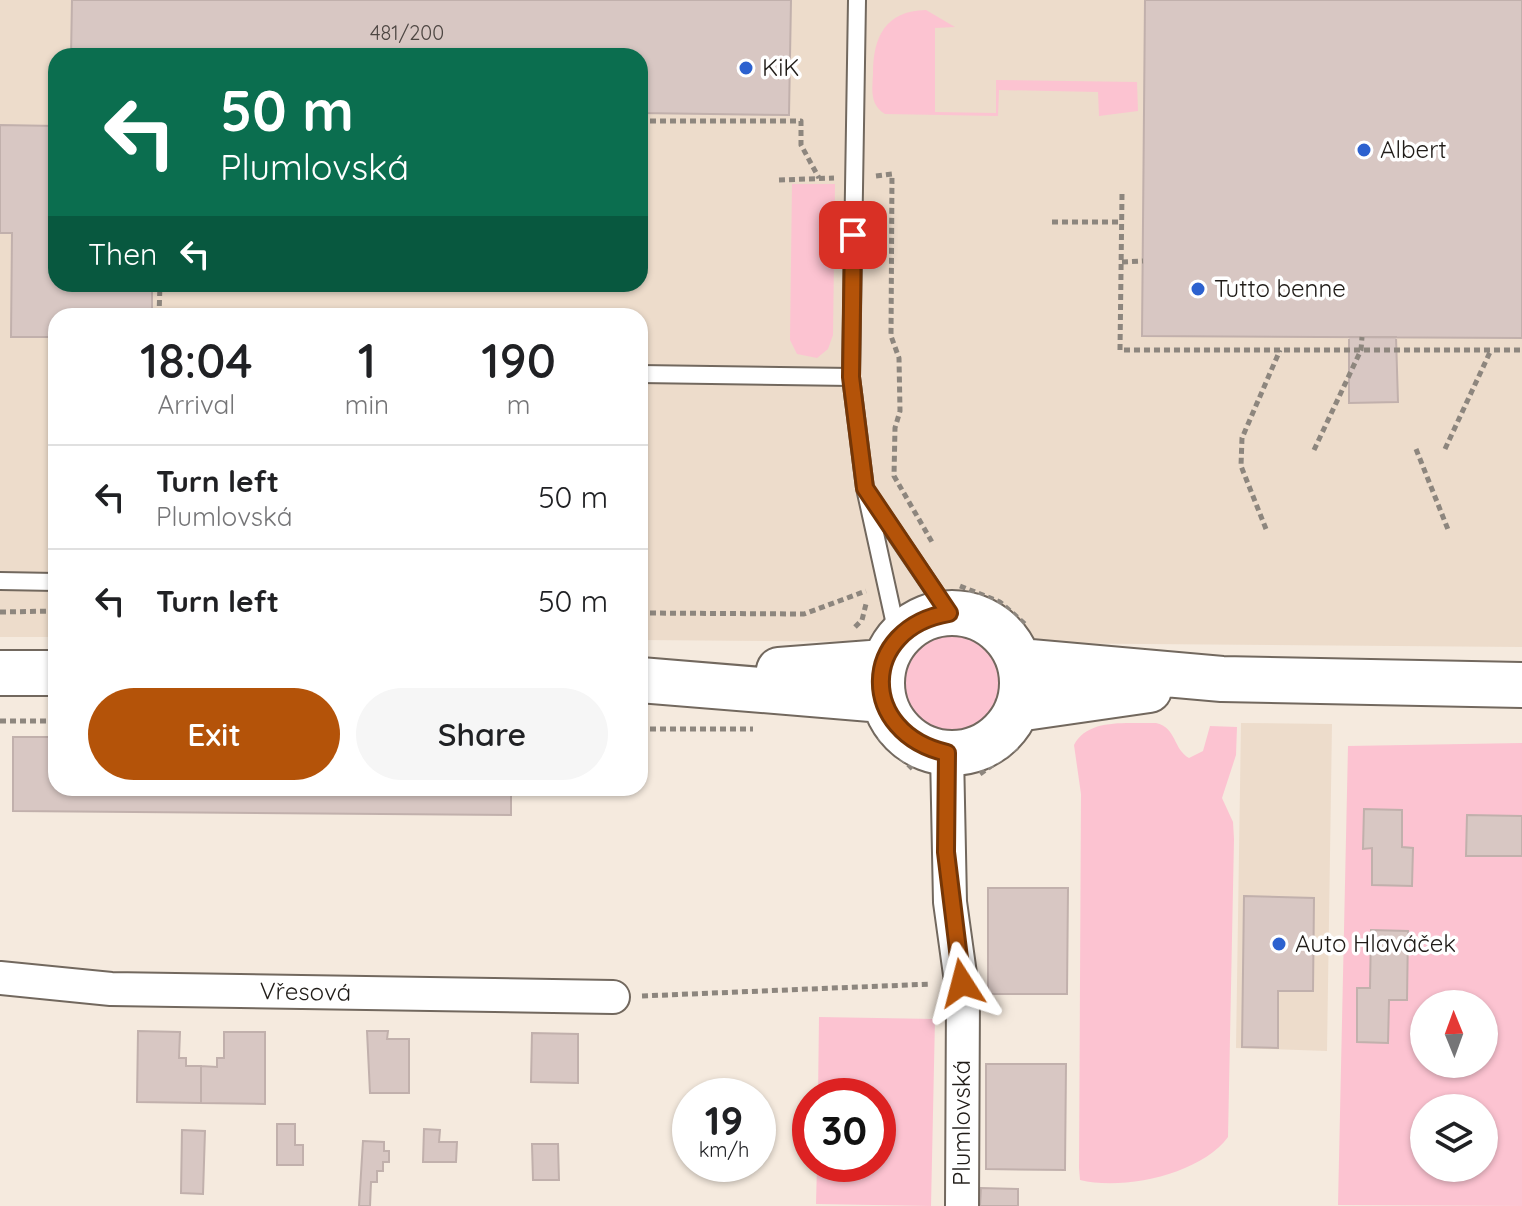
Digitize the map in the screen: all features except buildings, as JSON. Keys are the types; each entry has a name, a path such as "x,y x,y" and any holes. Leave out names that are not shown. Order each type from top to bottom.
{"main road":[{"path":"1023,722 1019,661 1009,641 992,625 971,615 949,613 929,616 883,682 892,720 906,737 926,748 947,771 969,751 989,743 1006,728 1023,722 1222,679"},
{"path":"1019,661 1222,679 1522,685"},
{"path":"648,680 836,665 883,682"},
{"path":"0,673 48,673"},
{"path":"648,680 883,682"}],"street":[{"name":"Plumlovská","path":"947,771 950,902 962,983 962,1206"},
{"name":"Vřesová","path":"0,978 111,989 613,997"}],"lane":[{"path":"857,0 851,377 883,682"},
{"path":"648,374 851,377"},
{"path":"865,488 949,613"},
{"path":"0,581 48,582"}],"path":[{"path":"648,121 801,121 801,145 819,178"},
{"path":"1122,194 1120,350 1522,350"},
{"path":"1052,222 1122,222"},
{"path":"1122,262 1143,261"},
{"path":"1314,450 1361,350 1362,337"},
{"path":"1266,529 1241,466 1242,438 1280,350"},
{"path":"1445,449 1491,350"},
{"path":"899,358 900,411 895,428 894,476 937,553"},
{"path":"1416,449 1449,532"},
{"path":"836,665 836,637 848,635 862,620 868,591"},
{"path":"0,612 48,611"},
{"path":"883,682 905,760 927,789 947,771 970,789 983,771 1008,756 1023,722"},
{"path":"0,721 48,721"},
{"path":"613,997 962,983"}],"shaded area":[{"path":"0,0 1522,0 1522,647 648,640 648,308 48,308 48,637 0,637"},
{"path":"926,10 955,27 935,28 935,112 996,113 996,80 1137,82 1138,111 1099,116 1098,92 999,90 998,116 885,114 874,102 872,92 879,38 884,28 900,15"},
{"path":"792,184 835,184 833,335 828,349 817,358 797,354 790,340"},
{"path":"952,632 971,635 987,646 998,662 1001,681 998,700 987,716 971,727 952,730 933,727 917,716 906,700 903,681 906,662 917,646 933,635"},
{"path":"1156,723 1168,729 1189,758 1203,751 1210,726 1237,727 1236,755 1222,798 1233,822 1234,839 1228,1137 1216,1150 1181,1170 1139,1181 1098,1183 1080,1180 1079,1168 1081,794 1074,745 1080,736 1099,726"},
{"path":"1241,723 1332,724 1327,1051 1236,1048"},
{"path":"1522,743 1522,1206 1338,1205 1348,746"},
{"path":"819,1017 935,1019 931,1206 816,1204 817,1182 896,1182 896,1078 818,1078"}],"place":[{"name":"KiK","path":"746,68"},
{"name":"Albert","path":"1364,150"},
{"name":"Tutto benne","path":"1198,289"},
{"name":"Auto Hlaváček","path":"1279,944"}],"route":[{"path":"853,235 851,377 865,488 949,613 929,616 912,625 898,638 884,662 881,681 883,700 892,720 906,737 926,748 947,753 946,852 962,983"}]}
